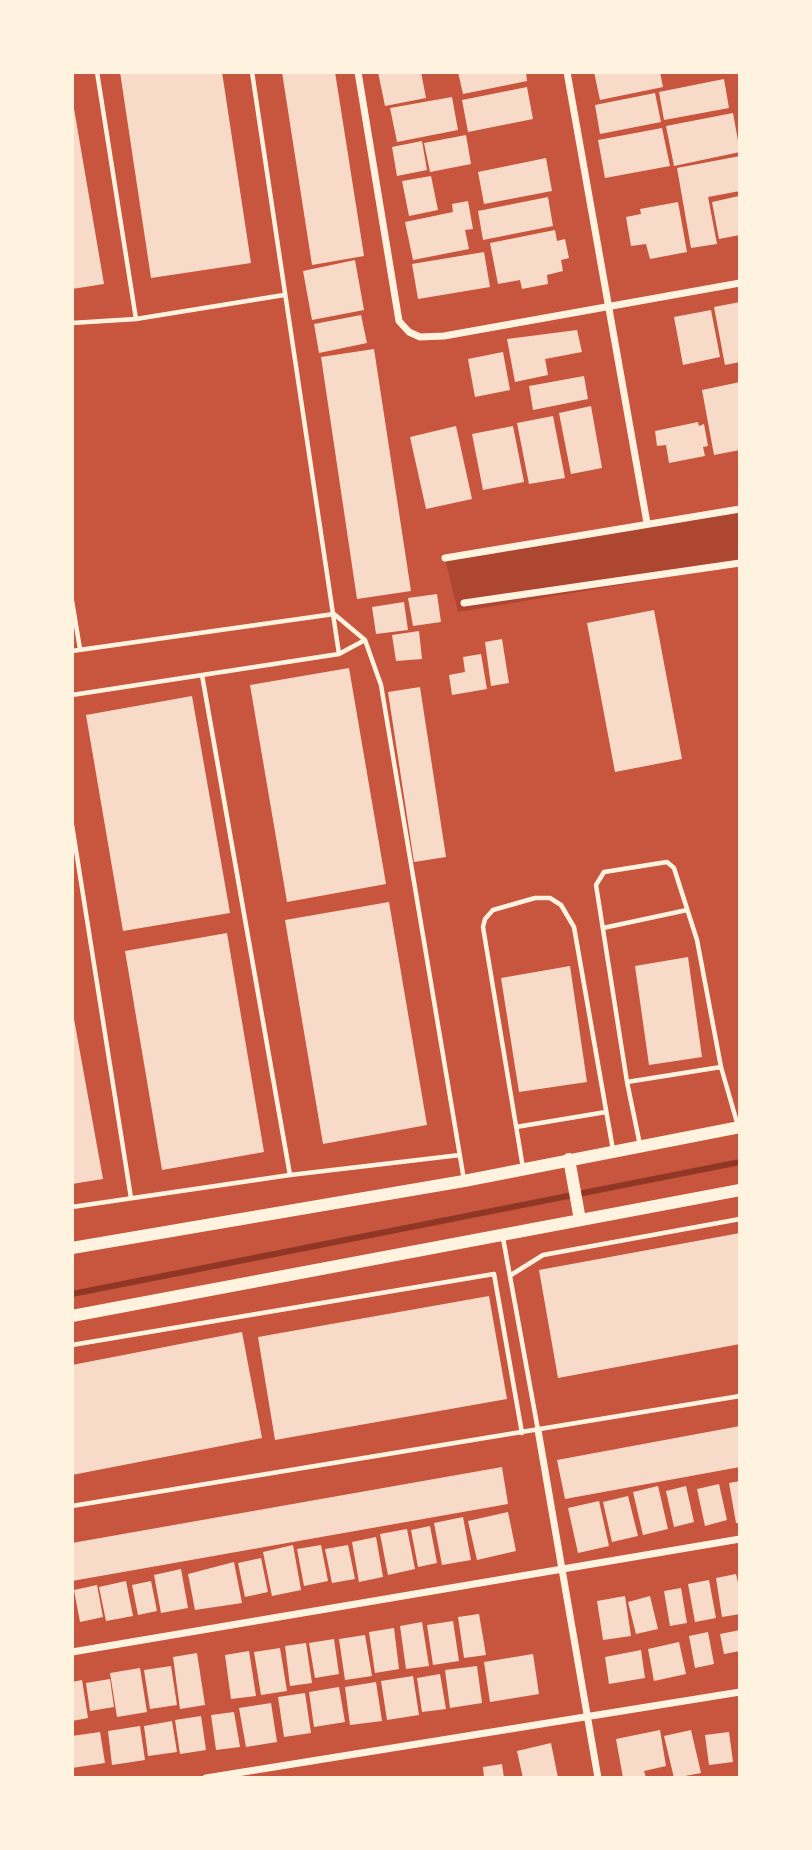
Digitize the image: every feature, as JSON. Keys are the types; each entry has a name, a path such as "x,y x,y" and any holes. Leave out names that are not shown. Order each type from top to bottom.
{"main road":[{"path":"72,1248 464,1181 739,1128"},
{"path":"569,1160 579,1214"},
{"path":"72,1316 503,1235 579,1214 740,1190"}],"street":[{"path":"358,72 399,321 409,332 420,337 444,336 740,283"},
{"path":"567,72 647,523"},
{"path":"445,558 740,509"},
{"path":"464,603 740,563"},
{"path":"538,1430 590,1718 598,1778"},
{"path":"72,1652 740,1539"},
{"path":"206,1778 740,1692"}],"lane":[{"path":"97,72 136,319"},
{"path":"252,72 338,654"},
{"path":"72,323 136,319 284,295"},
{"path":"72,601 80,649"},
{"path":"72,651 334,614 365,640 381,685 464,1181"},
{"path":"72,695 338,654 365,640"},
{"path":"202,675 290,1175"},
{"path":"72,825 131,1198"},
{"path":"640,1146 626,1082 596,885 604,872 667,862 674,868 697,940 721,1067 739,1128"},
{"path":"523,1170 484,927 485,919 493,909 535,898 550,898 561,905 574,927 613,1151"},
{"path":"603,928 687,910"},
{"path":"626,1082 721,1067"},
{"path":"516,1128 606,1112"},
{"path":"72,1208 290,1175 460,1155"},
{"path":"511,1275 543,1255 740,1219"},
{"path":"503,1235 538,1430"},
{"path":"72,1345 494,1273 522,1433"},
{"path":"72,1506 740,1396"}],"shaded area":[{"path":"740,509 740,565 458,612 445,558"}],"building":[{"path":"120,72 222,72 251,263 151,278"},
{"path":"282,72 335,72 364,256 312,265"},
{"path":"378,72 421,72 426,98 385,106"},
{"path":"458,72 526,72 527,81 463,94"},
{"path":"594,72 660,72 663,87 600,100"},
{"path":"724,79 729,108 664,120 659,92"},
{"path":"527,87 533,119 468,132 462,100"},
{"path":"655,93 661,122 600,134 595,105"},
{"path":"72,97 104,284 72,289"},
{"path":"452,97 458,130 397,142 390,108"},
{"path":"733,113 740,152 674,166 666,126"},
{"path":"662,128 670,166 605,178 598,140"},
{"path":"466,135 471,164 430,172 424,143"},
{"path":"422,141 427,170 397,176 392,147"},
{"path":"740,156 740,191 708,197 717,244 691,248 677,168"},
{"path":"546,158 552,191 484,204 478,172"},
{"path":"431,176 438,210 409,216 402,181"},
{"path":"739,196 740,235 719,239 712,202"},
{"path":"548,197 553,226 483,240 478,211"},
{"path":"468,201 473,229 465,230 469,249 413,260 405,222 453,212 452,204"},
{"path":"678,202 687,252 650,259 646,244 631,246 626,217 641,214 640,209"},
{"path":"555,230 557,241 565,239 569,258 561,260 563,271 547,275 548,284 522,289 520,280 498,284 490,243"},
{"path":"484,252 490,287 418,299 412,264"},
{"path":"355,260 364,310 312,320 303,271"},
{"path":"740,302 740,362 725,365 714,307"},
{"path":"711,310 720,357 683,365 674,317"},
{"path":"361,315 367,343 319,353 314,324"},
{"path":"577,330 582,352 545,359 548,375 515,382 507,339"},
{"path":"374,349 411,591 357,599 321,357"},
{"path":"503,352 510,390 475,397 468,359"},
{"path":"584,376 588,399 533,410 529,386"},
{"path":"740,382 740,450 714,455 702,390"},
{"path":"591,406 602,468 571,474 559,413"},
{"path":"553,416 565,478 529,484 517,423"},
{"path":"698,422 699,426 704,424 708,446 703,447 705,456 669,463 666,445 657,446 655,431"},
{"path":"456,426 472,499 426,509 410,437"},
{"path":"513,426 524,482 483,490 472,434"},
{"path":"437,594 441,622 413,626 408,598"},
{"path":"404,602 408,630 376,634 372,607"},
{"path":"654,610 682,759 615,772 587,623"},
{"path":"419,631 422,659 396,661 392,635"},
{"path":"502,639 509,683 491,686 485,642"},
{"path":"481,654 487,689 452,695 449,675 465,672 463,657"},
{"path":"349,668 386,884 287,902 250,685"},
{"path":"420,687 446,857 414,862 388,692"},
{"path":"192,696 230,913 123,931 86,715"},
{"path":"389,902 427,1125 323,1144 285,920"},
{"path":"227,933 264,1152 162,1170 125,951"},
{"path":"688,957 702,1057 649,1065 635,966"},
{"path":"570,966 587,1082 519,1092 501,978"},
{"path":"72,1008 103,1179 72,1184"},
{"path":"740,1233 740,1344 558,1378 539,1270"},
{"path":"489,1296 507,1399 275,1440 258,1337"},
{"path":"242,1332 262,1438 72,1475 72,1365"},
{"path":"740,1426 740,1467 565,1499 557,1460"},
{"path":"502,1467 508,1504 72,1581 72,1543"},
{"path":"740,1481 740,1523 736,1523 729,1483"},
{"path":"719,1484 727,1520 705,1526 697,1489"},
{"path":"658,1486 668,1529 643,1535 633,1492"},
{"path":"686,1486 694,1522 674,1527 666,1491"},
{"path":"628,1496 638,1536 612,1542 603,1502"},
{"path":"599,1501 609,1546 578,1553 568,1508"},
{"path":"508,1512 516,1551 477,1560 468,1521"},
{"path":"463,1517 471,1560 442,1565 434,1523"},
{"path":"430,1526 437,1563 418,1567 411,1530"},
{"path":"407,1529 415,1569 388,1575 380,1534"},
{"path":"376,1537 383,1577 359,1582 352,1542"},
{"path":"293,1545 301,1590 272,1596 263,1552"},
{"path":"321,1545 328,1581 304,1586 297,1549"},
{"path":"348,1545 355,1579 332,1583 325,1549"},
{"path":"261,1558 268,1592 245,1597 238,1563"},
{"path":"234,1562 242,1603 195,1610 188,1574"},
{"path":"181,1569 188,1608 161,1613 154,1575"},
{"path":"736,1574 740,1591 740,1614 722,1617 716,1578"},
{"path":"709,1580 716,1618 695,1622 688,1584"},
{"path":"126,1581 133,1616 106,1621 99,1587"},
{"path":"151,1581 157,1611 138,1615 132,1585"},
{"path":"97,1585 103,1617 80,1622 74,1590"},
{"path":"681,1588 687,1623 670,1626 664,1591"},
{"path":"625,1596 631,1636 603,1640 597,1601"},
{"path":"650,1596 658,1629 636,1634 628,1602"},
{"path":"479,1614 486,1655 464,1658 458,1617"},
{"path":"453,1621 459,1661 433,1665 427,1625"},
{"path":"422,1622 429,1666 406,1669 400,1626"},
{"path":"394,1628 399,1669 375,1673 369,1632"},
{"path":"740,1630 740,1651 724,1654 720,1634"},
{"path":"708,1632 714,1664 695,1668 689,1636"},
{"path":"365,1635 372,1676 345,1680 339,1639"},
{"path":"334,1639 339,1674 315,1678 309,1643"},
{"path":"679,1642 686,1674 654,1681 648,1649"},
{"path":"306,1643 312,1683 290,1686 285,1646"},
{"path":"280,1648 287,1691 261,1695 254,1652"},
{"path":"641,1650 645,1678 609,1684 605,1657"},
{"path":"249,1651 256,1696 231,1699 225,1655"},
{"path":"197,1653 205,1705 180,1709 173,1657"},
{"path":"533,1654 539,1694 490,1702 484,1662"},
{"path":"171,1666 177,1705 150,1709 144,1670"},
{"path":"477,1666 482,1703 450,1708 445,1670"},
{"path":"140,1668 147,1712 117,1717 110,1673"},
{"path":"440,1674 446,1709 422,1712 417,1678"},
{"path":"413,1676 419,1715 387,1720 381,1681"},
{"path":"110,1679 114,1707 90,1711 86,1683"},
{"path":"82,1680 88,1718 72,1721 72,1682"},
{"path":"376,1682 382,1721 350,1725 345,1687"},
{"path":"339,1687 345,1722 314,1727 309,1692"},
{"path":"305,1693 311,1733 284,1737 278,1697"},
{"path":"271,1703 277,1742 246,1747 239,1708"},
{"path":"234,1712 240,1747 216,1750 211,1715"},
{"path":"201,1716 206,1750 180,1754 175,1720"},
{"path":"172,1721 177,1752 148,1756 144,1726"},
{"path":"140,1726 145,1760 112,1765 108,1731"},
{"path":"660,1730 666,1766 644,1771 646,1778 623,1778 616,1739"},
{"path":"691,1730 701,1773 674,1778 664,1736"},
{"path":"100,1732 105,1763 72,1768 72,1736"},
{"path":"729,1732 733,1762 709,1765 705,1735"},
{"path":"551,1743 558,1778 523,1778 517,1751"},
{"path":"502,1764 504,1778 484,1778 483,1767"}],"waterway":[{"path":"72,1294 740,1162"}]}
